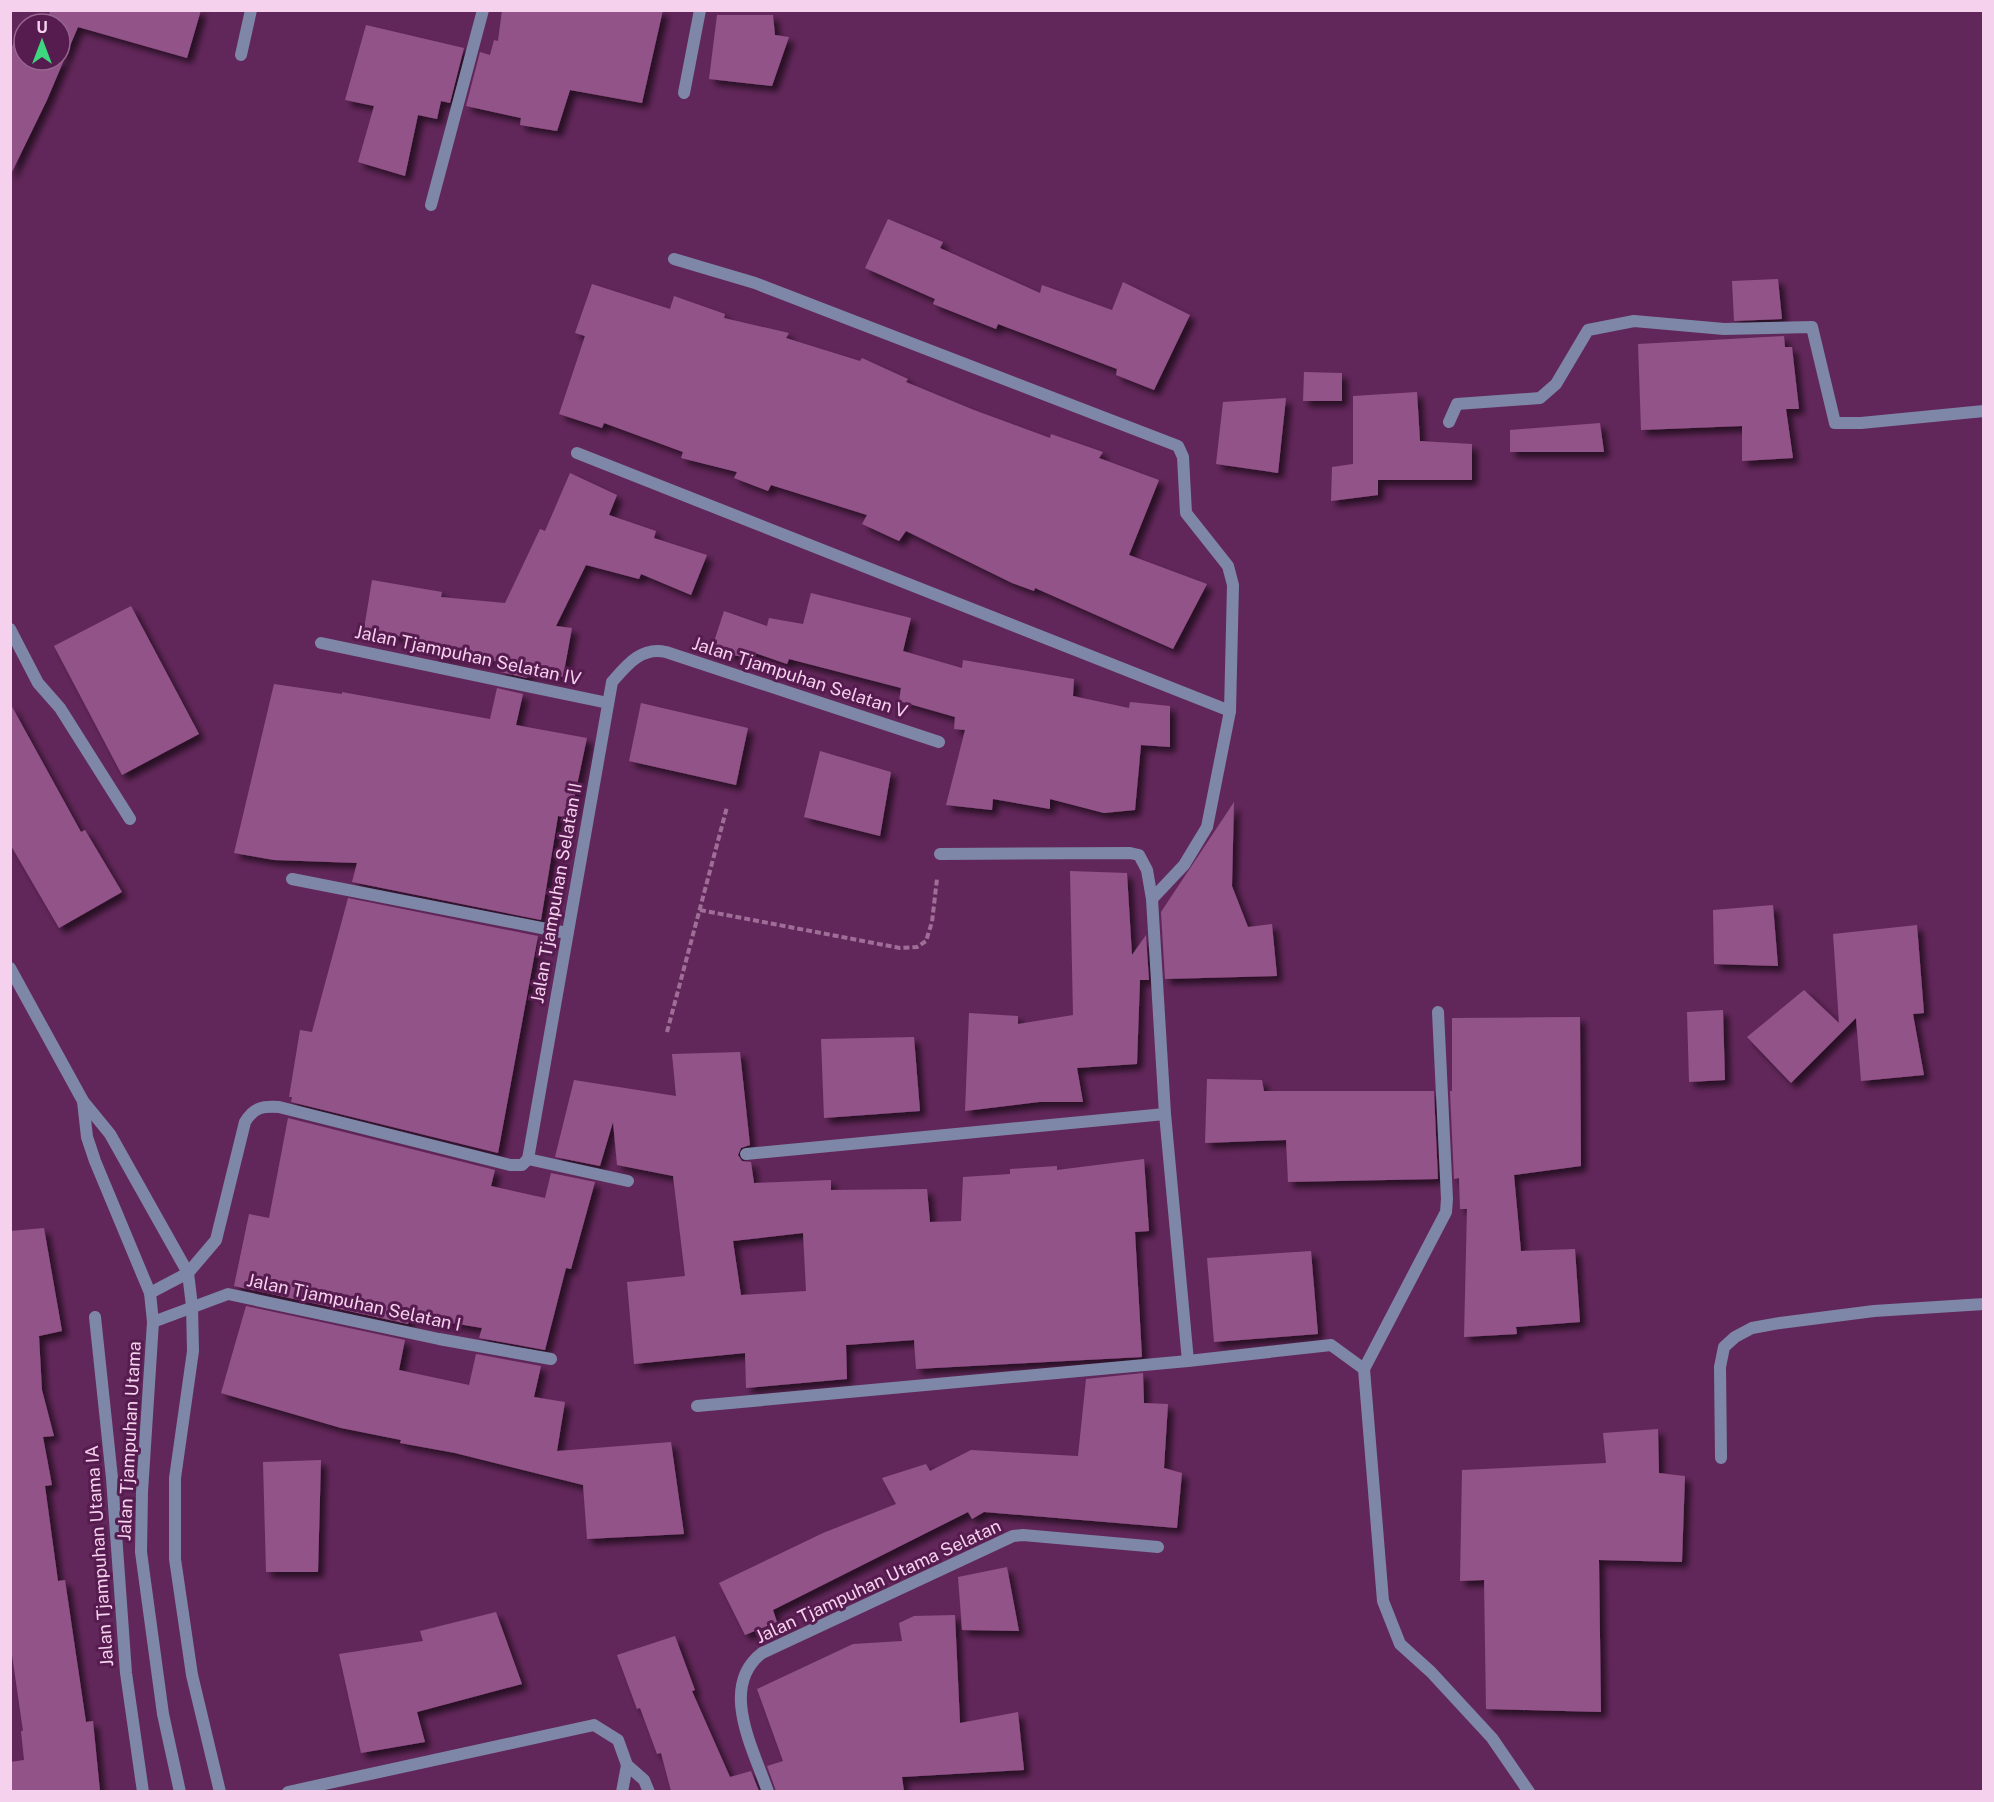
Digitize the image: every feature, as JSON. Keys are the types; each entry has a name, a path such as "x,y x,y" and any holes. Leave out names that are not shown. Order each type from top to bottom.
{"street":[{"path":"241,56 251,10"},
{"path":"431,205 483,10"},
{"path":"684,93 700,10"},
{"path":"674,259 756,283 1178,446 1183,457 1186,513 1228,566 1233,585 1230,711 1207,827 1184,865 1152,899"},
{"path":"1449,422 1457,404 1540,398 1556,384 1588,330 1634,321 1724,329 1812,327 1835,423 1861,423 1983,411"},
{"path":"577,453 1230,711"},
{"path":"10,629 38,683 60,708 130,819"},
{"name":"Jalan Tjampuhan Selatan IV","path":"321,643 608,703"},
{"name":"Jalan Tjampuhan Selatan II","path":"528,1159 612,682 632,659 649,652"},
{"name":"Jalan Tjampuhan Selatan V","path":"649,652 672,654 939,742"},
{"path":"940,855 1130,853 1139,855 1147,870 1152,899 1166,1114 1188,1361"},
{"path":"292,879 567,933"},
{"name":"Jalan Tjampuhan Utama","path":"10,968 83,1101 110,1134 188,1272 192,1306 190,1381 175,1478 175,1559 192,1675 220,1791"},
{"path":"1438,1012 1448,1199 1446,1212 1364,1369 1383,1601 1390,1624 1400,1644 1431,1672 1492,1738 1529,1791"},
{"name":"Jalan Tjampuhan Utama","path":"83,1101 87,1137 95,1161 150,1293 153,1322 142,1492 141,1552 163,1714 180,1791"},
{"path":"150,1293 188,1272 216,1240 245,1122 251,1112 258,1108 279,1107 510,1164 522,1165 528,1159 628,1181"},
{"path":"746,1154 1166,1114"},
{"name":"Jalan Tjampuhan Selatan I","path":"153,1322 228,1294 439,1339 551,1359"},
{"path":"1721,1458 1720,1367 1724,1347 1735,1337 1752,1328 1780,1323 1874,1311 1983,1304"},
{"name":"Jalan Tjampuhan Utama IA","path":"96,1317 112,1478 126,1673 143,1791"},
{"path":"697,1406 1188,1361 1331,1345 1364,1369"},
{"name":"Jalan Tjampuhan Utama Selatan","path":"768,1791 744,1721 739,1692 744,1674 752,1661 762,1653 1013,1536 1158,1547"},
{"path":"288,1791 594,1725 618,1740 627,1765 644,1780 649,1791"},
{"path":"622,1791 627,1765"}],"path":[{"path":"667,1032 727,807"},
{"path":"700,910 900,948 917,947 926,941 932,922 940,855"}],"building":[{"path":"50,10 201,10 187,58 78,27 72,41 72,12 50,12"},
{"path":"502,10 663,10 642,103 570,90 557,131 520,125 521,118 466,106 480,52 490,55 494,40 498,41"},
{"path":"717,15 773,15 775,35 789,37 772,86 709,79"},
{"path":"366,25 464,48 450,103 441,101 437,119 418,115 405,176 358,162 374,106 345,100"},
{"path":"12,46 12,72 59,72 10,176 10,51"},
{"path":"888,219 943,242 940,248 1040,293 1042,285 1112,310 1123,282 1190,315 1154,390 1116,375 1117,369 998,324 996,329 933,304 935,299 865,268"},
{"path":"1778,279 1782,319 1734,321 1732,281"},
{"path":"592,284 670,309 674,296 725,314 724,318 789,333 786,338 860,361 862,358 908,379 906,382 974,410 1050,438 1051,434 1103,452 1099,458 1159,480 1129,555 1207,584 1173,649 1035,588 1034,591 1012,583 906,531 899,541 862,524 867,515 771,485 768,491 734,478 737,472 681,458 683,452 604,423 602,428 559,414 585,336 575,333"},
{"path":"1784,336 1785,347 1792,347 1799,409 1786,409 1793,458 1742,461 1742,426 1641,430 1638,344"},
{"path":"1304,372 1342,373 1342,401 1303,401"},
{"path":"1417,392 1420,441 1472,444 1472,480 1378,480 1378,495 1331,501 1332,467 1353,464 1353,396"},
{"path":"1286,398 1278,473 1216,464 1223,402"},
{"path":"1600,423 1604,452 1510,452 1510,430"},
{"path":"570,473 617,495 609,515 656,531 654,538 707,555 691,595 641,574 639,579 586,565 556,626 572,628 563,677 528,671 527,678 500,672 502,662 437,654 439,645 364,629 372,580 442,592 441,597 505,603 540,529 545,531"},
{"path":"811,593 911,618 903,651 962,668 963,660 1074,679 1073,696 1129,708 1130,702 1170,706 1170,747 1141,745 1135,810 1104,813 1050,799 1050,809 993,799 992,810 946,805 965,730 954,729 955,717 899,701 901,688 789,659 787,664 755,653 754,659 711,651 724,611 767,626 769,618 803,624"},
{"path":"131,606 199,734 122,775 54,646"},
{"path":"274,684 342,694 342,692 490,719 497,688 523,694 516,725 587,738 570,818 558,816 541,920 352,882 357,863 274,860 234,853"},
{"path":"10,703 81,832 85,830 122,892 59,928 10,844"},
{"path":"641,703 748,728 736,785 629,761"},
{"path":"820,751 891,772 880,836 804,817"},
{"path":"1234,802 1232,886 1248,927 1272,924 1277,976 1165,979 1161,912"},
{"path":"1070,871 1127,873 1132,955 1146,935 1149,980 1140,980 1137,1064 1077,1068 1083,1102 1039,1102 965,1111 969,1013 1018,1016 1018,1024 1073,1015"},
{"path":"348,898 538,936 498,1153 291,1102 292,1097 289,1097 300,1030 312,1032"},
{"path":"1773,905 1778,966 1714,964 1713,910"},
{"path":"1917,925 1924,1013 1913,1014 1924,1075 1861,1081 1856,1018 1791,1083 1747,1037 1804,990 1839,1023 1833,934"},
{"path":"1723,1010 1725,1080 1689,1082 1687,1012"},
{"path":"1580,1017 1581,1166 1514,1175 1521,1251 1575,1249 1580,1322 1516,1327 1517,1334 1464,1337 1467,1209 1460,1209 1459,1178 1454,1179 1450,1091 1452,1091 1452,1018"},
{"path":"914,1037 920,1111 824,1118 821,1039"},
{"path":"740,1052 750,1145 741,1148 738,1155 742,1161 751,1162 754,1183 831,1180 831,1190 927,1189 930,1222 961,1221 963,1177 1010,1174 1010,1169 1057,1166 1057,1170 1144,1159 1149,1231 1135,1232 1142,1357 916,1369 914,1340 846,1345 847,1379 746,1388 745,1353 634,1364 627,1282 685,1276 673,1176 617,1165 613,1122 600,1166 555,1157 574,1080 676,1096 672,1054","holes":["803,1233 806,1291 741,1295 733,1241"]},
{"path":"1207,1079 1262,1080 1264,1091 1434,1091 1438,1179 1288,1182 1286,1140 1205,1143"},
{"path":"288,1118 495,1170 491,1186 545,1198 551,1173 595,1182 571,1269 566,1268 545,1350 479,1338 482,1328 410,1316 408,1324 234,1286 249,1214 269,1218"},
{"path":"44,1228 62,1331 39,1336 42,1390 54,1436 43,1437 52,1485 45,1486 58,1581 65,1580 86,1722 93,1721 100,1791 10,1791 10,1762 24,1760 21,1731 23,1731 10,1641 10,1231"},
{"path":"1311,1251 1318,1334 1214,1342 1207,1258"},
{"path":"246,1306 405,1340 399,1370 469,1385 476,1354 541,1366 534,1397 565,1402 557,1451 671,1442 684,1534 587,1539 583,1485 455,1453 400,1443 401,1440 341,1428 221,1393"},
{"path":"1143,1373 1144,1403 1168,1404 1164,1468 1182,1473 1177,1528 984,1512 972,1519 968,1512 773,1610 777,1622 745,1635 719,1583 823,1533 896,1504 882,1478 926,1464 930,1471 971,1450 1078,1456 1086,1379"},
{"path":"1658,1429 1659,1473 1685,1476 1682,1562 1599,1560 1601,1712 1486,1709 1484,1580 1460,1581 1462,1470 1606,1463 1603,1433"},
{"path":"321,1460 318,1572 266,1572 263,1462"},
{"path":"1007,1567 1019,1631 962,1630 958,1577"},
{"path":"496,1612 522,1684 417,1712 425,1742 361,1753 339,1654 423,1641 420,1631"},
{"path":"955,1615 960,1723 1018,1712 1024,1770 902,1777 904,1791 776,1791 767,1766 783,1761 757,1689 853,1644 902,1641 899,1623 914,1616"},
{"path":"675,1636 695,1690 692,1691 730,1777 751,1771 759,1791 671,1791 661,1753 657,1754 617,1655"}]}
